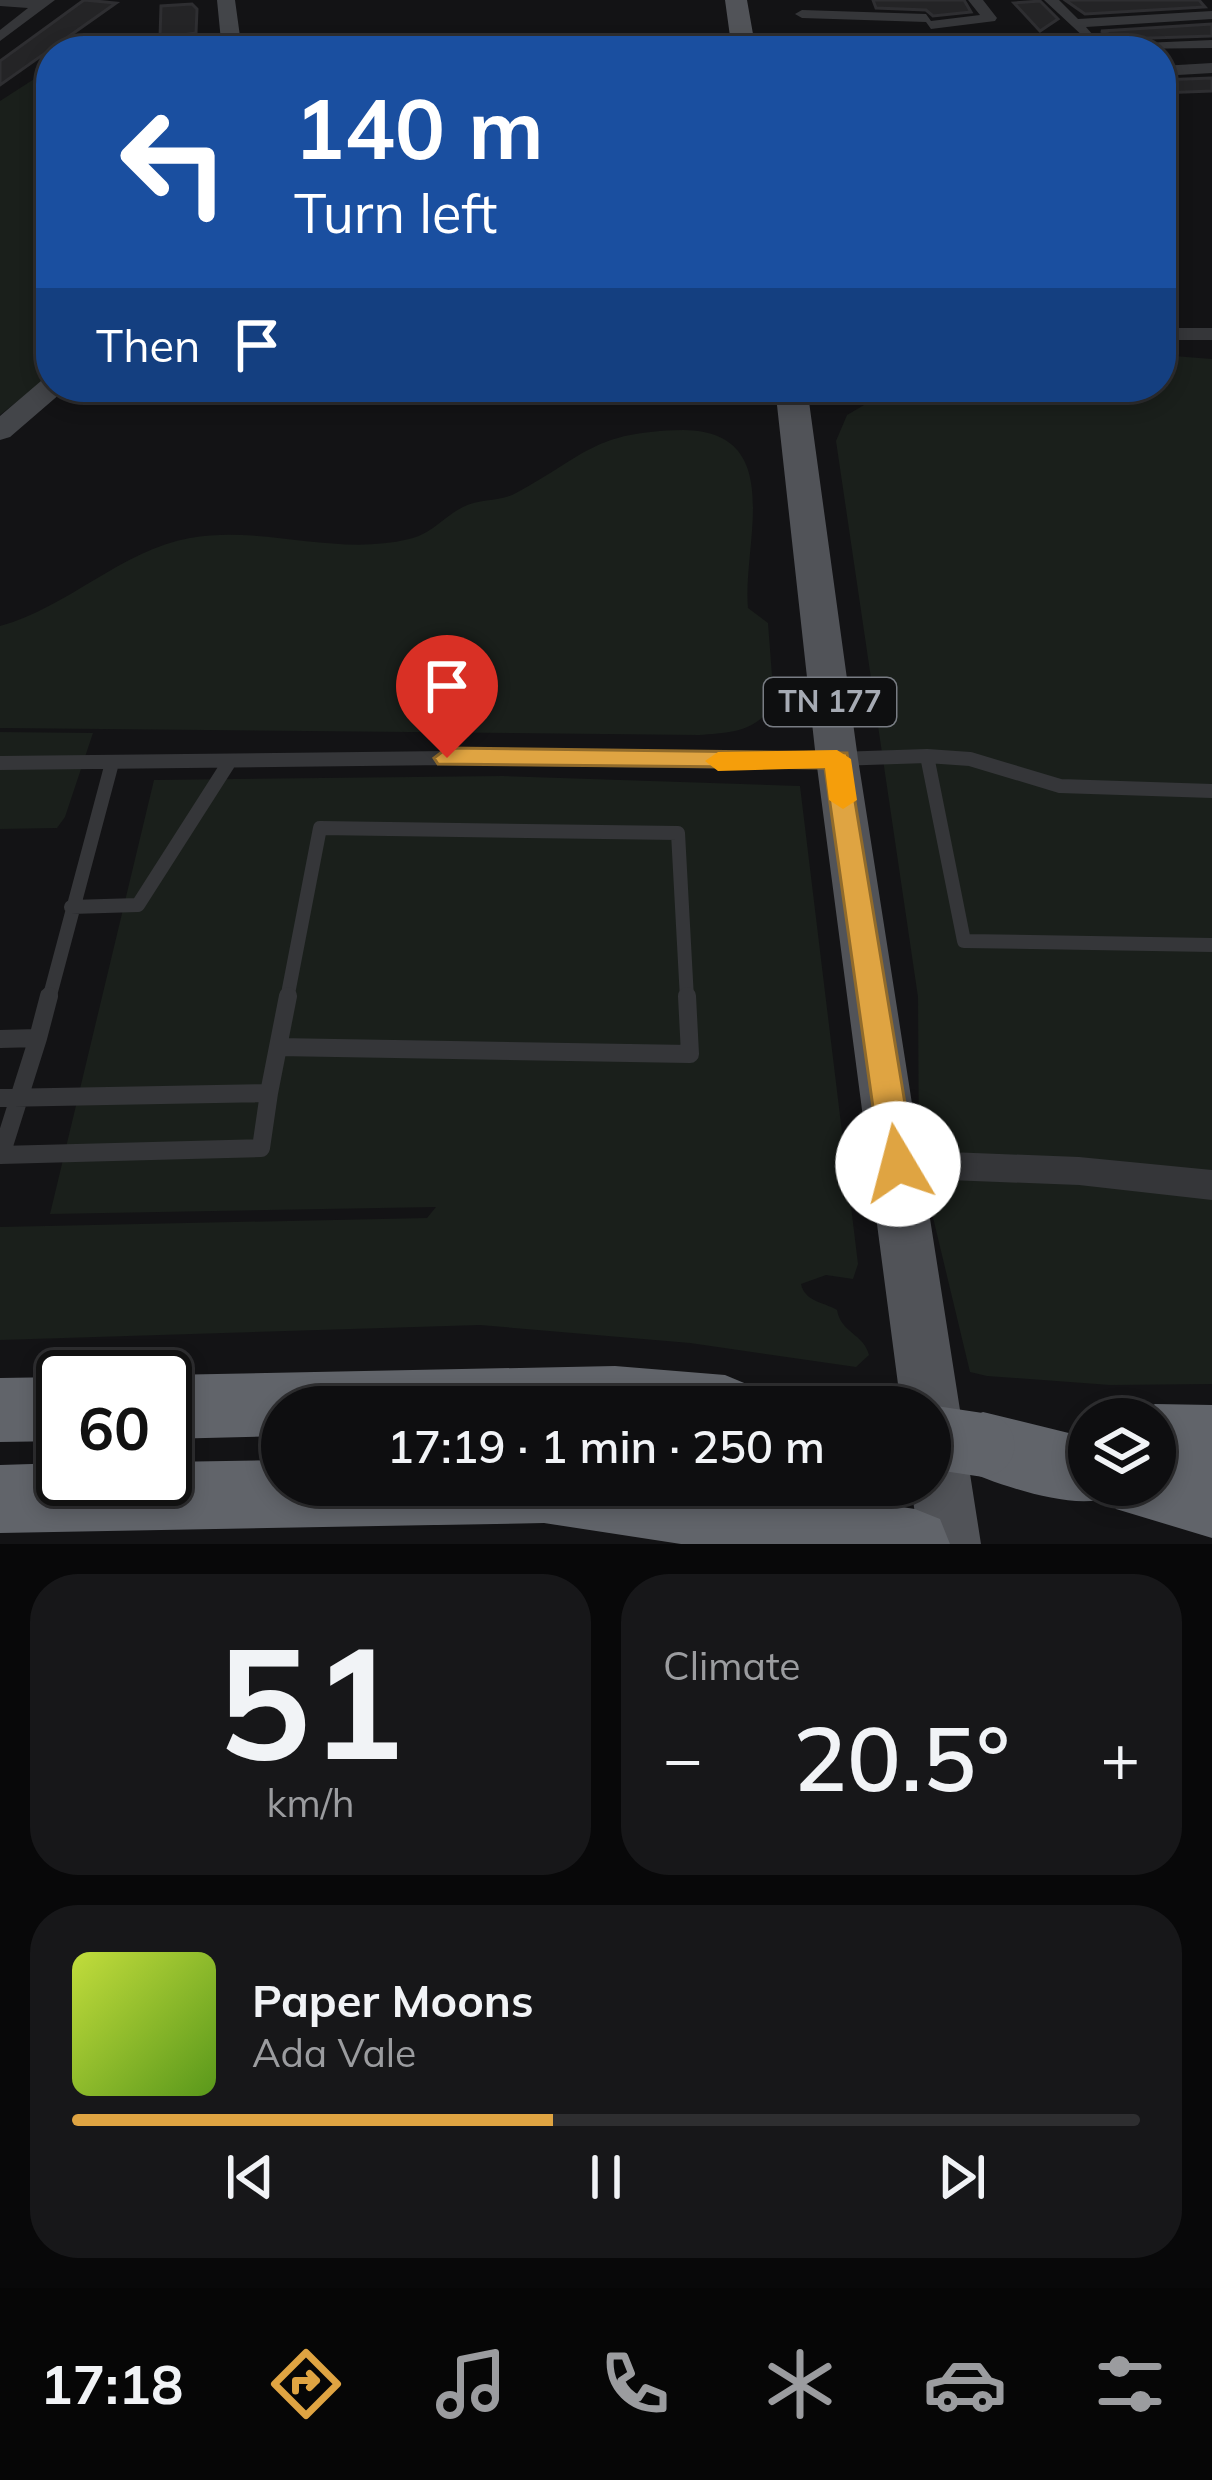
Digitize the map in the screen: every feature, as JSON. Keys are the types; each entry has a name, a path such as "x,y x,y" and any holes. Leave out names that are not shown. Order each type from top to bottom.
{"highway":[{"path":"192,1406 261,1405"},
{"path":"0,1410 36,1409"},
{"path":"1176,1437 1212,1438"},
{"path":"957,1441 1068,1440"},
{"path":"957,1441 1068,1467"},
{"path":"0,1499 544,1489 915,1544"},
{"path":"1176,1494 1212,1503"}],"main road":[{"path":"736,0 742,36"},
{"name":"TN 177","path":"793,402 837,759 950,1544"}],"street":[{"path":"226,0 230,36"},
{"path":"908,0 939,36"},
{"path":"802,14 928,21 990,18 975,0"},
{"path":"1051,0 1087,36"},
{"path":"1118,0 1141,16"},
{"path":"0,2 45,3"},
{"path":"0,37 45,3"},
{"path":"1077,23 1212,15"},
{"path":"1176,46 1212,44"},
{"path":"1176,70 1212,68"},
{"path":"1176,334 1212,334"},
{"path":"0,430 36,400"},
{"path":"898,1164 1078,1171 1212,1185"}],"lane":[{"path":"927,756 964,941 1212,945"},
{"path":"0,763 927,756 970,759 1060,786 1212,791"},
{"path":"71,907 138,905 230,761"},
{"path":"112,763 38,1038 1,1155 261,1148 269,1093 320,828 678,833 690,1054 278,1047"},
{"path":"0,1039 38,1038"},
{"path":"0,1098 269,1093"}],"shaded area":[{"path":"36,78 36,387 0,415 0,101"},
{"path":"1176,356 1212,359 1212,1384 1110,1385 970,1372 919,1159 918,997 836,441 847,415 869,402 1176,402"},
{"path":"683,430 716,435 737,449 748,470 753,495 748,608 768,623 774,702 751,725 699,735 0,728 0,626 25,618 141,554 165,544 218,535 354,545 409,539 470,504 516,493 610,441"},
{"path":"0,732 93,733 57,828 0,829"},
{"path":"503,776 800,786 858,1264 853,1279 826,1275 801,1284 811,1298 837,1310 869,1355 856,1367 690,1343 480,1325 0,1340 0,1227 427,1218 436,1207 50,1214 154,780"}],"building":[{"path":"84,0 116,3 69,36 36,36 36,60 0,85 0,61"},
{"path":"873,0 964,0 971,12 933,16 926,10 876,8"},
{"path":"1065,0 1199,0 1205,7 1085,14"},
{"path":"1040,1 1058,19 1040,31 1014,3"},
{"path":"192,4 197,9 196,33 160,36 161,6"},
{"path":"1212,24 1212,36 1113,36 1101,31"},
{"path":"1212,78 1212,91 1176,92 1176,79"}],"slow traffic":[{"path":"718,761 837,759 843,800"}],"route":[{"path":"447,758 837,759 898,1164"}]}
